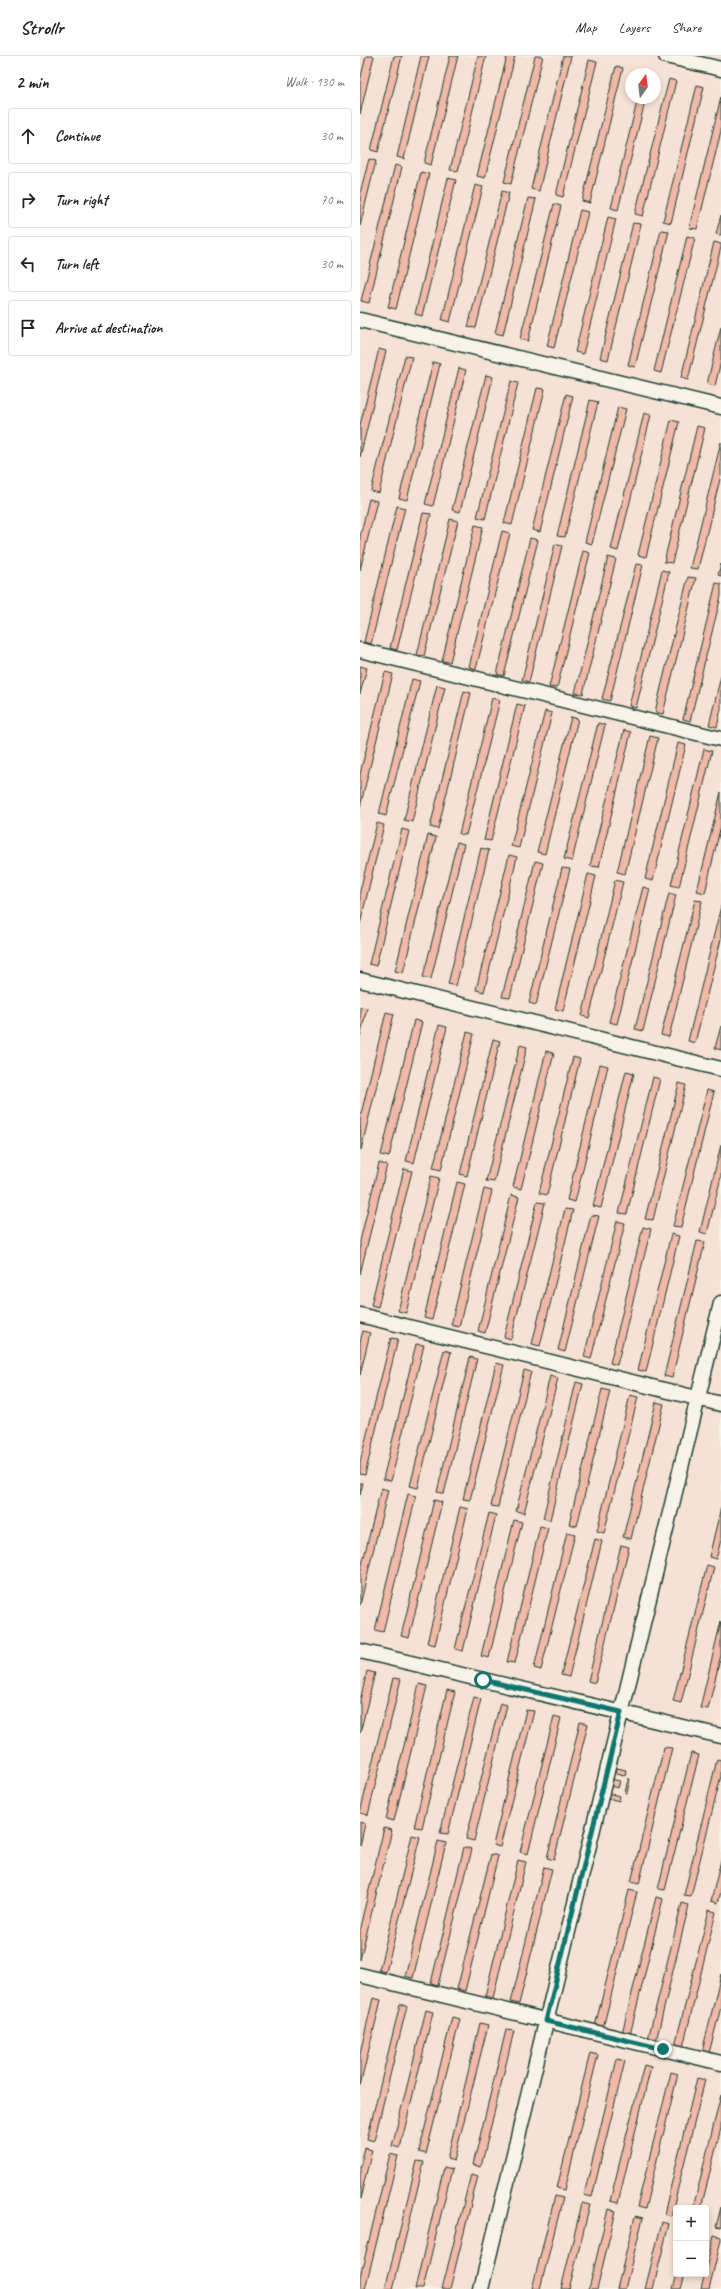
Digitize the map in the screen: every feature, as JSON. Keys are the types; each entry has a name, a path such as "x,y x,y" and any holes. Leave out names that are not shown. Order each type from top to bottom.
{"lane":[{"path":"666,56 721,69"},
{"path":"360,320 721,407"},
{"path":"360,650 721,739"},
{"path":"360,980 721,1069"},
{"path":"481,2289 721,1303"},
{"path":"360,1315 721,1404"},
{"path":"360,1651 721,1736"},
{"path":"360,1975 721,2063"}],"shaded area":[{"path":"360,56 721,56 721,2289 360,2289"}],"building":[{"path":"366,56 374,56 360,114 360,81"},
{"path":"394,56 402,56 378,152 371,150"},
{"path":"421,56 429,56 404,159 397,157"},
{"path":"450,56 458,56 431,165 424,163"},
{"path":"478,56 486,56 458,171 450,170"},
{"path":"507,56 515,56 485,178 477,176"},
{"path":"535,56 543,56 511,184 504,182"},
{"path":"563,56 571,56 539,191 531,189"},
{"path":"589,60 597,62 563,197 556,195"},
{"path":"616,66 623,68 590,203 582,201"},
{"path":"669,79 676,81 643,216 635,214"},
{"path":"697,85 704,87 671,223 663,221"},
{"path":"721,97 721,131 697,229 689,228"},
{"path":"637,104 644,104 618,210 611,208"},
{"path":"369,159 376,161 360,226 360,193"},
{"path":"395,165 402,167 369,303 361,301"},
{"path":"421,172 429,174 396,309 388,307"},
{"path":"448,178 456,180 422,316 415,314"},
{"path":"475,185 483,187 450,322 442,320"},
{"path":"502,191 509,193 476,328 468,327"},
{"path":"528,198 536,199 503,335 495,333"},
{"path":"554,204 561,206 528,341 520,339"},
{"path":"580,210 588,212 554,348 547,346"},
{"path":"721,215 721,235 716,234"},
{"path":"608,217 616,219 583,354 575,352"},
{"path":"633,223 641,224 608,360 600,358"},
{"path":"661,230 669,231 635,367 628,365"},
{"path":"687,236 695,238 661,373 654,371"},
{"path":"714,242 721,244 721,247 688,380 681,378"},
{"path":"721,327 721,361 715,386 707,384"},
{"path":"379,349 386,351 360,457 360,425"},
{"path":"405,356 412,357 379,493 371,491"},
{"path":"433,362 440,364 407,500 399,498"},
{"path":"459,368 466,370 433,506 425,504"},
{"path":"486,375 493,377 460,512 452,510"},
{"path":"511,381 518,383 485,519 477,517"},
{"path":"537,388 545,389 512,525 504,523"},
{"path":"566,394 573,396 540,532 532,530"},
{"path":"590,400 598,402 565,537 557,536"},
{"path":"618,407 626,409 592,544 585,542"},
{"path":"644,413 651,415 618,551 611,549"},
{"path":"671,420 679,422 646,557 638,555"},
{"path":"697,426 705,428 672,563 664,562"},
{"path":"721,442 721,475 698,569 690,568"},
{"path":"369,499 377,501 360,570 360,537"},
{"path":"397,506 405,508 371,644 364,642"},
{"path":"423,513 431,514 397,650 390,648"},
{"path":"450,519 458,521 424,656 417,655"},
{"path":"475,525 483,527 450,662 442,661"},
{"path":"502,531 510,533 476,669 469,667"},
{"path":"530,538 538,540 504,676 497,674"},
{"path":"555,544 562,546 529,682 522,680"},
{"path":"583,551 590,553 557,688 549,687"},
{"path":"608,557 616,559 583,694 575,693"},
{"path":"636,564 643,565 610,701 602,699"},
{"path":"721,564 721,576 718,575"},
{"path":"662,570 669,572 636,708 629,706"},
{"path":"688,577 696,578 663,714 655,712"},
{"path":"716,583 721,584 721,596 690,721 683,719"},
{"path":"360,666 367,668 360,694"},
{"path":"385,672 393,674 360,807 360,774"},
{"path":"721,676 721,709 717,727 709,725"},
{"path":"412,679 420,681 386,816 379,814"},
{"path":"437,685 445,687 412,822 404,820"},
{"path":"464,691 471,693 438,829 430,827"},
{"path":"492,698 500,700 466,835 459,834"},
{"path":"517,704 525,706 491,841 484,840"},
{"path":"545,711 552,713 519,848 511,846"},
{"path":"571,717 578,719 545,854 537,852"},
{"path":"598,723 605,725 572,861 564,859"},
{"path":"624,730 631,732 599,867 590,866"},
{"path":"650,736 658,738 625,874 617,872"},
{"path":"678,743 686,745 653,881 645,879"},
{"path":"704,749 712,751 679,887 671,885"},
{"path":"721,792 721,825 705,893 697,891"},
{"path":"377,823 384,825 360,924 360,891"},
{"path":"402,829 409,831 376,966 369,964"},
{"path":"428,835 436,837 403,973 395,971"},
{"path":"457,842 464,844 431,979 423,977"},
{"path":"481,848 489,850 456,986 448,984"},
{"path":"509,855 517,857 484,992 476,990"},
{"path":"535,861 543,863 510,998 502,997"},
{"path":"562,868 570,869 536,1005 529,1003"},
{"path":"588,874 596,876 563,1011 555,1009"},
{"path":"615,880 623,882 589,1018 582,1016"},
{"path":"643,887 650,889 617,1024 609,1022"},
{"path":"669,893 676,895 643,1031 635,1029"},
{"path":"695,900 702,901 669,1037 661,1035"},
{"path":"721,906 721,939 695,1043 688,1041"},
{"path":"360,1007 367,1008 360,1037"},
{"path":"386,1012 394,1014 361,1150 360,1118"},
{"path":"414,1020 422,1022 389,1157 381,1155"},
{"path":"439,1025 447,1027 414,1163 406,1161"},
{"path":"721,1026 721,1050 715,1048"},
{"path":"467,1032 474,1034 441,1170 433,1168"},
{"path":"493,1039 500,1041 467,1176 460,1174"},
{"path":"520,1045 527,1047 494,1182 486,1181"},
{"path":"546,1051 554,1053 521,1189 513,1187"},
{"path":"573,1057 580,1059 547,1195 539,1193"},
{"path":"600,1064 608,1066 575,1202 567,1200"},
{"path":"626,1071 634,1073 601,1208 593,1206"},
{"path":"653,1077 660,1079 627,1214 619,1213"},
{"path":"679,1083 686,1085 653,1220 645,1219"},
{"path":"707,1090 714,1092 681,1227 673,1226"},
{"path":"721,1145 721,1177 707,1234 700,1232"},
{"path":"379,1163 387,1165 360,1274 360,1241"},
{"path":"404,1169 412,1171 378,1307 371,1305"},
{"path":"431,1176 439,1178 406,1313 398,1311"},
{"path":"457,1182 465,1184 432,1320 424,1318"},
{"path":"484,1189 492,1191 459,1327 451,1325"},
{"path":"511,1195 519,1197 485,1333 478,1331"},
{"path":"537,1202 545,1203 511,1339 504,1337"},
{"path":"565,1209 573,1210 540,1346 532,1344"},
{"path":"591,1215 599,1216 565,1352 558,1350"},
{"path":"617,1221 625,1223 591,1359 584,1357"},
{"path":"643,1227 651,1229 617,1365 610,1363"},
{"path":"671,1234 679,1236 646,1372 638,1370"},
{"path":"697,1241 705,1242 672,1378 664,1376"},
{"path":"363,1331 370,1333 360,1375 360,1342"},
{"path":"391,1338 398,1339 365,1475 360,1474 360,1462"},
{"path":"416,1344 424,1345 391,1481 383,1479"},
{"path":"444,1350 451,1352 418,1488 410,1486"},
{"path":"470,1357 477,1359 444,1494 437,1492"},
{"path":"496,1363 504,1365 470,1500 463,1499"},
{"path":"524,1370 531,1372 498,1507 491,1506"},
{"path":"550,1376 558,1378 524,1513 516,1511"},
{"path":"576,1382 583,1384 550,1520 543,1518"},
{"path":"602,1389 610,1391 577,1526 569,1524"},
{"path":"630,1395 638,1397 604,1533 597,1531"},
{"path":"656,1402 664,1404 631,1539 623,1537"},
{"path":"360,1483 363,1483 360,1495"},
{"path":"381,1488 388,1490 360,1605 360,1573"},
{"path":"408,1494 416,1496 383,1632 375,1630"},
{"path":"434,1500 442,1502 409,1638 401,1636"},
{"path":"460,1507 468,1509 435,1645 427,1643"},
{"path":"721,1507 721,1540 716,1559 709,1557"},
{"path":"489,1513 496,1515 463,1651 455,1649"},
{"path":"514,1520 522,1522 489,1658 481,1656"},
{"path":"540,1526 548,1528 515,1663 507,1662"},
{"path":"567,1532 575,1534 541,1670 534,1668"},
{"path":"595,1539 602,1541 569,1677 561,1675"},
{"path":"621,1545 629,1547 595,1683 588,1681"},
{"path":"707,1565 714,1567 681,1703 673,1701"},
{"path":"721,1621 721,1655 708,1709 700,1708"},
{"path":"367,1671 375,1673 360,1733 360,1701"},
{"path":"393,1678 401,1679 368,1815 360,1813"},
{"path":"419,1684 427,1686 394,1821 386,1819"},
{"path":"447,1690 455,1692 422,1828 414,1827"},
{"path":"474,1697 481,1699 448,1834 440,1833"},
{"path":"500,1703 507,1705 474,1841 466,1839"},
{"path":"526,1710 534,1711 500,1847 493,1845"},
{"path":"554,1716 561,1718 528,1854 520,1852"},
{"path":"580,1722 588,1724 554,1860 547,1858"},
{"path":"664,1747 672,1748 639,1884 631,1882"},
{"path":"691,1753 699,1755 665,1890 658,1889"},
{"path":"717,1759 721,1760 721,1776 691,1896 684,1895"},
{"path":"608,1766 626,1770 625,1775 607,1771"},
{"path":"611,1779 620,1781 618,1788 609,1786"},
{"path":"628,1779 630,1779 627,1793 625,1793"},
{"path":"602,1792 620,1796 619,1801 601,1796"},
{"path":"360,1822 365,1824 360,1846"},
{"path":"384,1828 392,1830 360,1960 360,1927"},
{"path":"412,1835 420,1837 386,1972 379,1970"},
{"path":"438,1841 446,1843 413,1978 405,1976"},
{"path":"464,1847 472,1849 438,1985 431,1983"},
{"path":"491,1854 498,1856 465,1991 457,1989"},
{"path":"518,1860 526,1862 493,1998 485,1996"},
{"path":"721,1860 721,1892 718,1903 711,1901"},
{"path":"544,1867 552,1869 519,2004 511,2002"},
{"path":"629,1890 637,1892 603,2028 595,2026"},
{"path":"656,1897 663,1899 630,2035 622,2033"},
{"path":"682,1903 689,1905 656,2041 648,2039"},
{"path":"709,1910 716,1912 683,2047 675,2045"},
{"path":"721,1974 721,2007 709,2053 702,2052"},
{"path":"373,1998 381,2000 360,2086 360,2053"},
{"path":"400,2004 407,2006 374,2141 367,2139"},
{"path":"426,2010 433,2012 400,2148 392,2146"},
{"path":"452,2017 460,2019 426,2154 419,2152"},
{"path":"480,2023 488,2025 454,2161 447,2159"},
{"path":"506,2030 514,2031 481,2167 473,2165"},
{"path":"590,2053 598,2055 565,2190 557,2188"},
{"path":"617,2059 625,2061 592,2197 584,2195"},
{"path":"644,2065 651,2067 618,2203 610,2201"},
{"path":"671,2072 678,2074 645,2209 637,2207"},
{"path":"697,2078 705,2080 671,2216 664,2214"},
{"path":"721,2095 721,2128 702,2205 694,2205"},
{"path":"365,2148 372,2150 360,2199 360,2166"},
{"path":"390,2154 398,2156 365,2289 360,2289 360,2277"},
{"path":"417,2161 424,2162 393,2289 385,2289"},
{"path":"444,2167 452,2169 423,2289 415,2289"},
{"path":"471,2174 478,2176 450,2289 442,2289"},
{"path":"555,2196 563,2198 540,2289 532,2289"},
{"path":"582,2203 590,2205 569,2289 561,2289"},
{"path":"721,2207 721,2228 716,2227"},
{"path":"608,2209 616,2211 597,2289 589,2289"},
{"path":"635,2216 643,2218 625,2289 617,2289"},
{"path":"662,2222 669,2224 653,2289 645,2289"},
{"path":"714,2235 721,2237 709,2289 701,2289 704,2277 709,2277 709,2256"},
{"path":"676,2277 684,2277 681,2289 673,2289"}],"route":[{"path":"483,1680 621,1712 546,2021 663,2049"}]}
